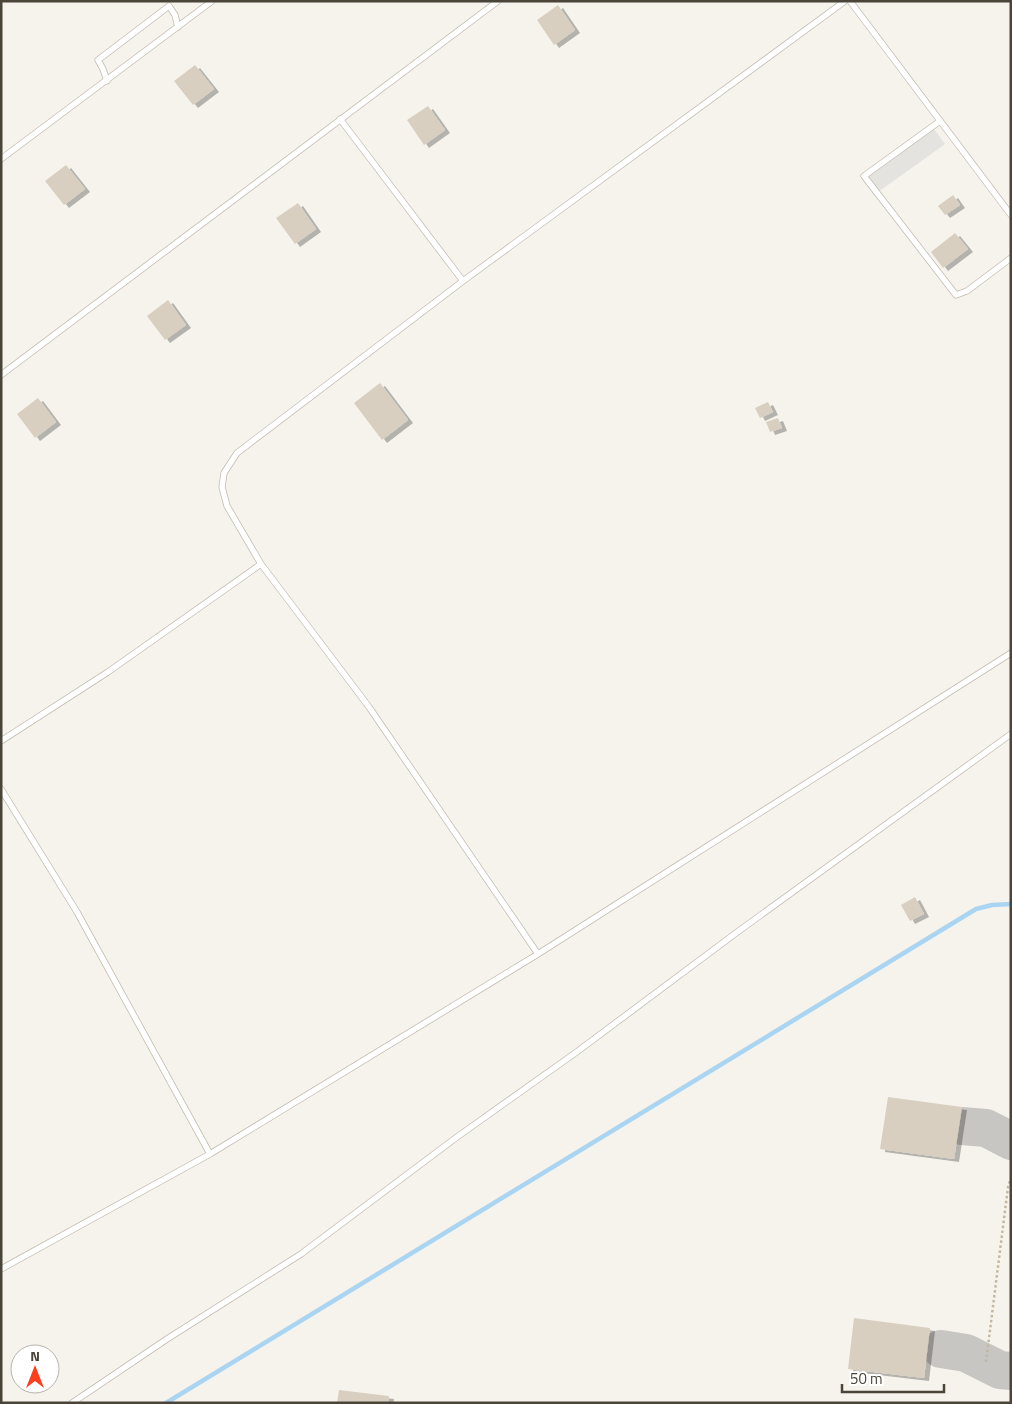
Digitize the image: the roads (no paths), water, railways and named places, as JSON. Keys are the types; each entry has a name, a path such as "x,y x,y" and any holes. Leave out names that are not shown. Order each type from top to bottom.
{"lane":[{"path":"1,160 212,1"},
{"path":"1,375 498,1"},
{"path":"538,954 369,707 261,564 227,506 222,487 224,473 237,453 463,281 845,1"},
{"path":"850,1 1011,215"},
{"path":"107,81 104,69 98,60 169,6 175,15 178,27"},
{"path":"340,119 463,281"},
{"path":"940,121 864,176 956,295 967,291 1011,258"},
{"path":"1,740 108,672 261,564"},
{"path":"1,1269 210,1154 538,954 1011,653"},
{"path":"72,1403 167,1339 300,1254 457,1137 578,1051 736,933 1011,734"},
{"path":"1,789 77,912 210,1154"}],"waterway":[{"path":"166,1403 976,909 992,905 1011,904"}]}
